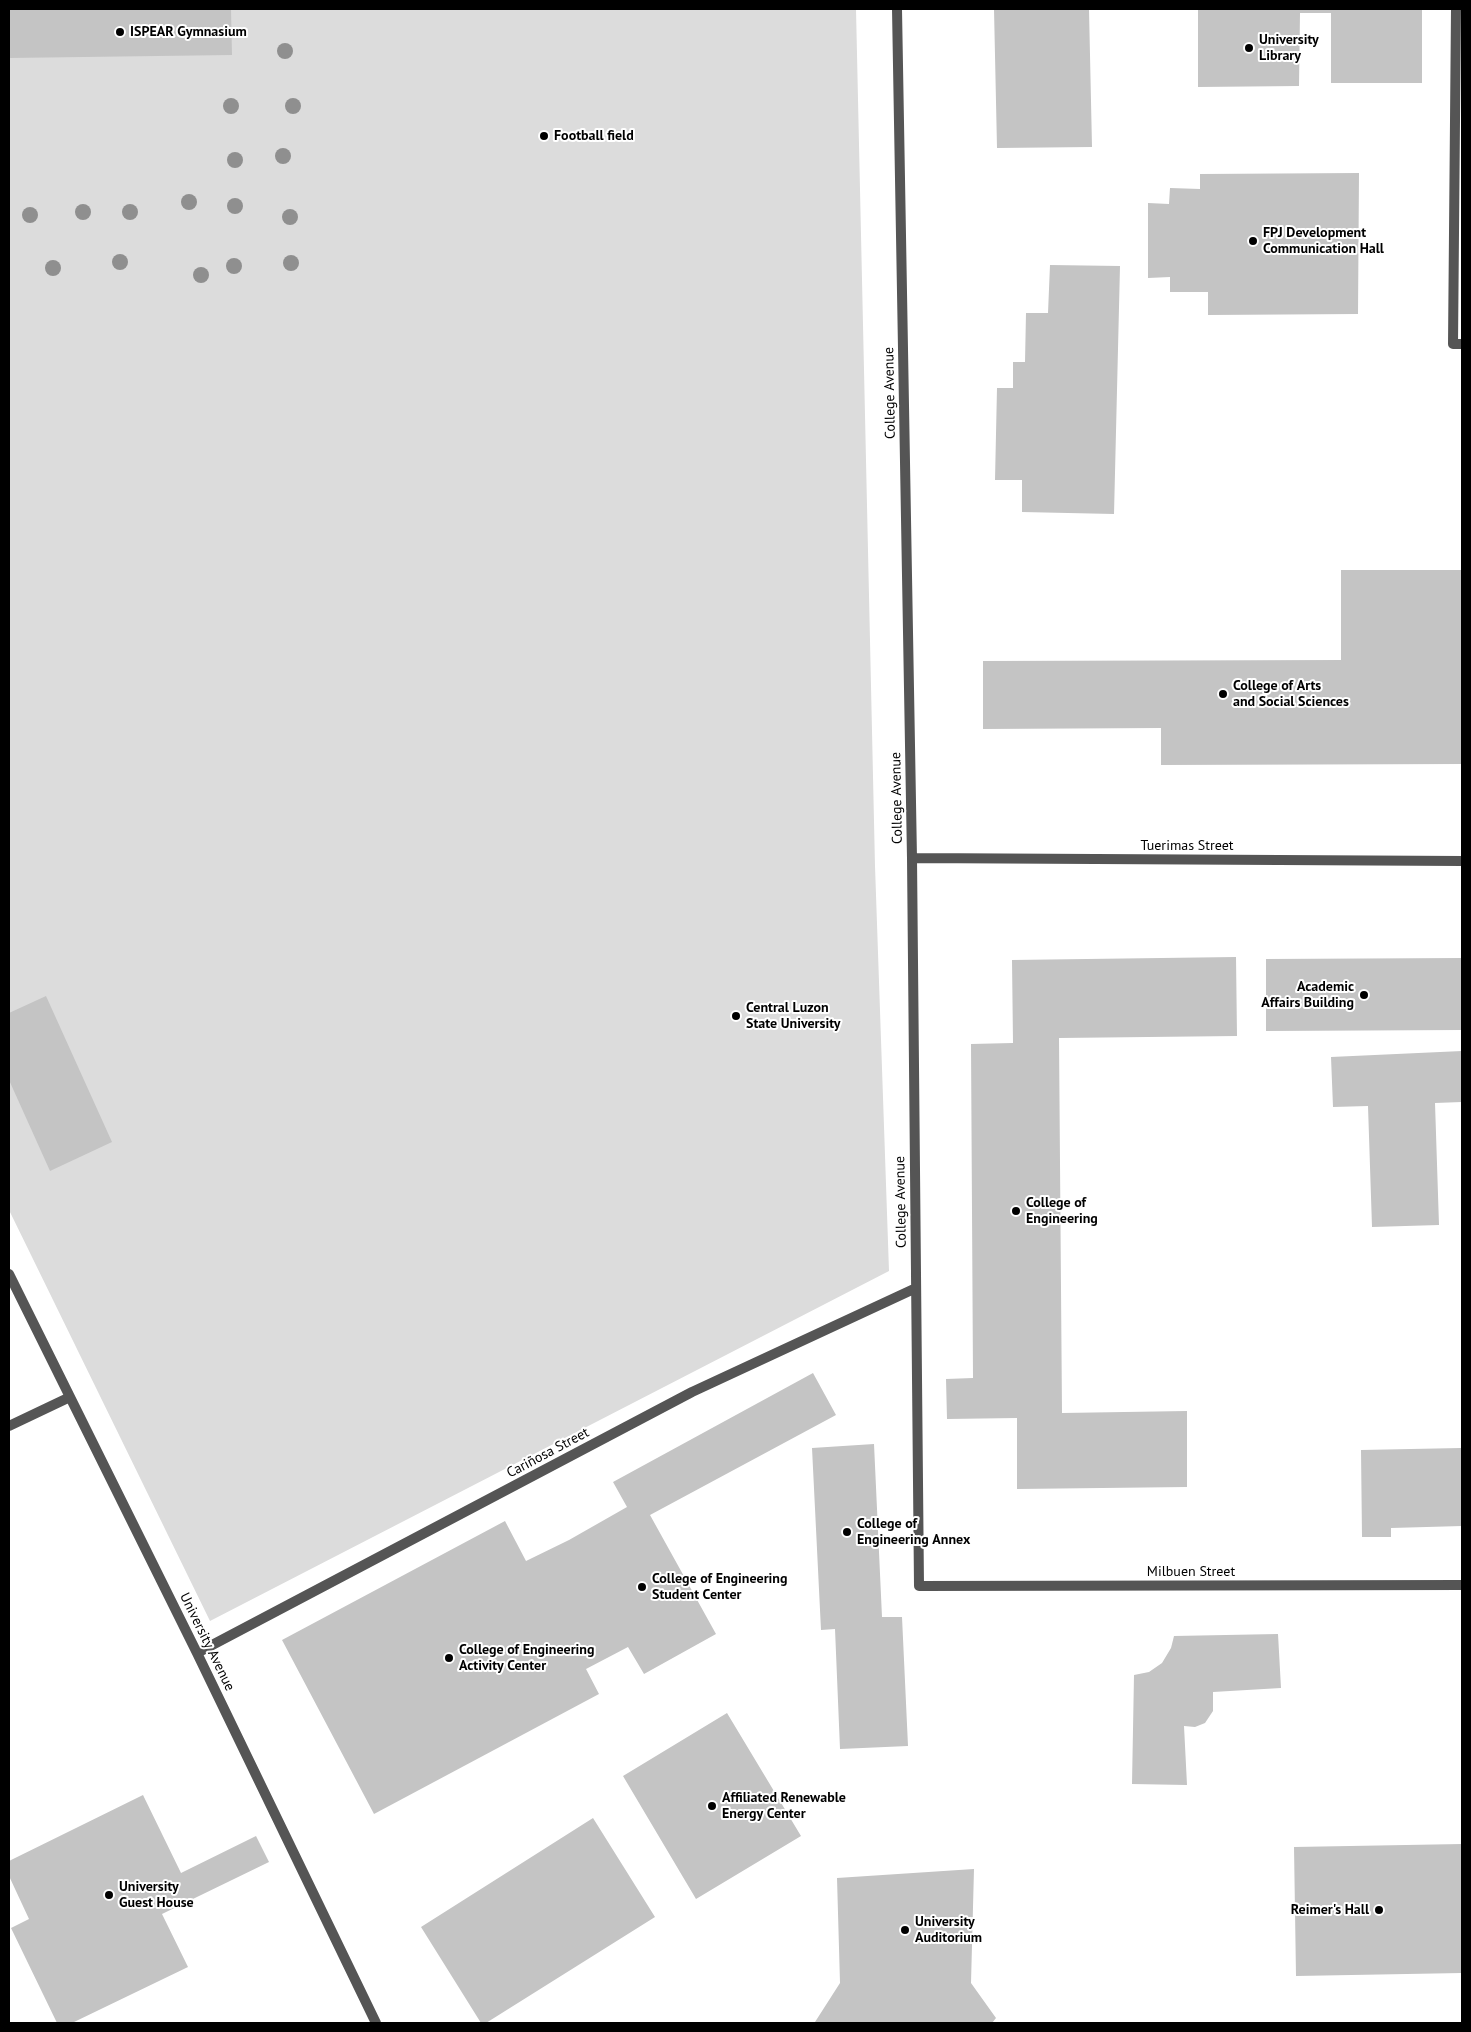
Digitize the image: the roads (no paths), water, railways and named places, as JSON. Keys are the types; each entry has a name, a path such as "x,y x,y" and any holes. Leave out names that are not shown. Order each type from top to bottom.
{"street":[{"name":"College Avenue","path":"896,9 912,858 919,1586"},
{"path":"1456,9 1453,344 1462,344"},
{"name":"Tuerimas Street","path":"912,858 1462,861"},
{"name":"University Avenue","path":"9,1274 198,1653 376,2023"},
{"name":"Cariñosa Street","path":"198,1653 692,1392 916,1288"},
{"path":"9,1426 70,1397"},
{"name":"Milbuen Street","path":"919,1586 1462,1585"}],"place":[{"name":"ISPEAR Gymnasium","path":"120,32"},
{"name":"University Library","path":"1249,48"},
{"name":"Football field","path":"544,136"},
{"name":"FPJ Development Communication Hall","path":"1253,241"},
{"name":"College of Arts and Social Sciences","path":"1223,694"},
{"name":"Academic Affairs Building","path":"1364,995"},
{"name":"Central Luzon State University","path":"736,1016"},
{"name":"College of Engineering","path":"1016,1211"},
{"name":"College of Engineering Annex","path":"847,1532"},
{"name":"College of Engineering Student Center","path":"642,1587"},
{"name":"College of Engineering Activity Center","path":"449,1658"},
{"name":"Affiliated Renewable Energy Center","path":"712,1806"},
{"name":"University Guest House","path":"109,1895"},
{"name":"Reimer's Hall","path":"1379,1910"},
{"name":"University Auditorium","path":"905,1930"}]}
